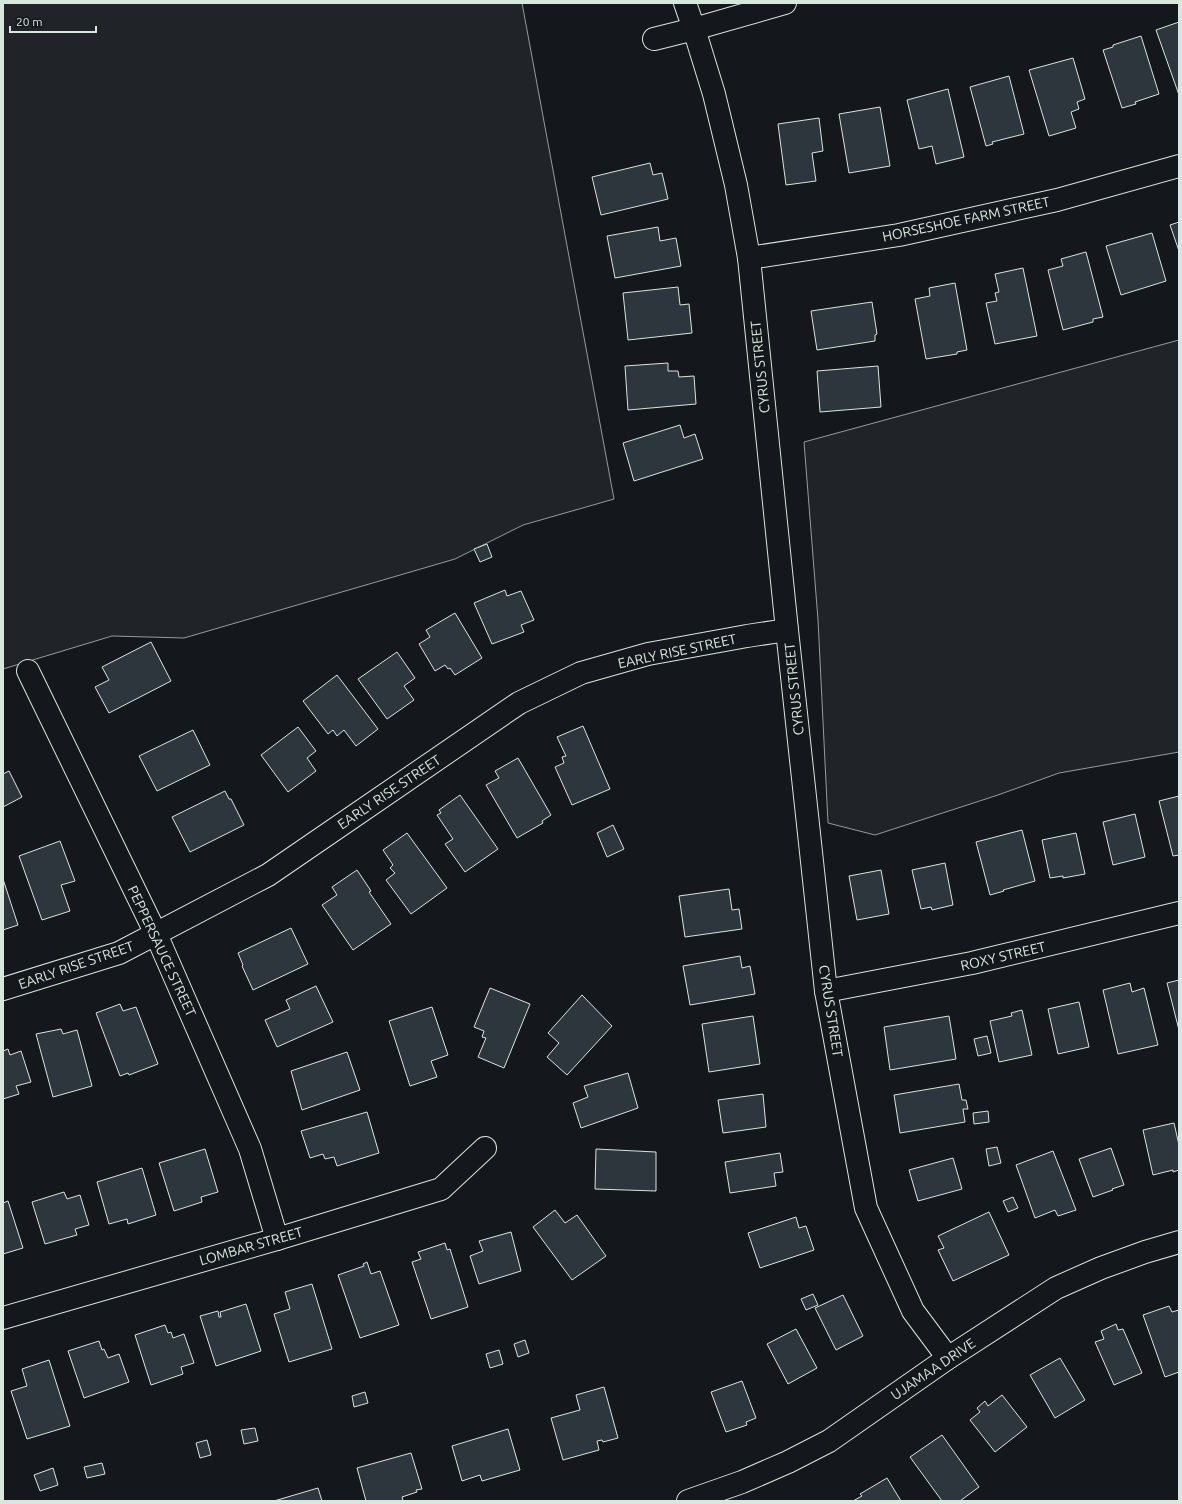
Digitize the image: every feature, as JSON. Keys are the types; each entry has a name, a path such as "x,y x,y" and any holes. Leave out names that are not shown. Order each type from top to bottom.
{"street":[{"name":"CYRUS STREET","path":"685,3 714,94 736,186 749,258 826,991 866,1208 913,1311 948,1358"},
{"path":"654,39 785,3"},
{"name":"HORSESHOE FARM STREET","path":"749,258 907,233 1057,200 1179,166"},
{"name":"EARLY RISE STREET","path":"3,989 119,953 268,875 519,703 581,673 648,654 787,630"},
{"name":"PEPPERSAUCE STREET","path":"28,671 156,934 250,1149 277,1239"},
{"name":"ROXY STREET","path":"826,991 965,965 1179,913"},
{"name":"LOMBAR STREET","path":"3,1318 277,1239 441,1189 485,1148"},
{"name":"UJAMAA DRIVE","path":"688,1501 742,1482 788,1462 829,1441 948,1358 1056,1288 1101,1268 1145,1252 1179,1242"}],"shaded area":[{"path":"3,3 522,3 614,499 523,525 455,559 184,638 112,636 3,669"},
{"path":"1179,340 1179,752 1059,773 998,795 875,835 828,823 818,620 804,442"}],"building":[{"path":"1179,22 1179,95 1156,30"},
{"path":"1141,36 1159,94 1135,102 1136,104 1122,108 1103,50 1113,47 1113,45"},
{"path":"1073,58 1085,99 1077,102 1079,109 1071,112 1076,128 1049,136 1029,70"},
{"path":"1009,76 1024,134 992,142 993,144 986,146 970,87"},
{"path":"948,89 964,157 936,164 932,146 919,149 907,100"},
{"path":"880,107 890,166 849,173 839,114"},
{"path":"819,118 823,151 812,153 816,181 786,185 778,124"},
{"path":"650,163 653,175 662,173 668,199 601,215 592,177"},
{"path":"1179,222 1179,251 1170,225"},
{"path":"658,227 660,241 676,238 681,266 615,278 607,236"},
{"path":"1152,233 1166,281 1121,295 1106,246"},
{"path":"1086,252 1103,317 1093,319 1093,322 1063,330 1048,270 1063,266 1061,259"},
{"path":"1023,268 1037,336 995,344 986,303 997,301 995,293 999,292 995,274"},
{"path":"955,283 967,350 957,352 957,354 926,359 915,299 930,296 929,288"},
{"path":"678,287 680,305 689,304 692,333 628,340 623,293"},
{"path":"872,302 877,334 875,335 875,341 817,350 811,311"},
{"path":"668,363 668,371 678,371 679,377 694,376 696,404 628,410 625,366"},
{"path":"878,366 881,407 820,412 817,371"},
{"path":"680,425 684,438 695,434 703,459 634,481 623,443"},
{"path":"487,544 492,557 480,562 474,549"},
{"path":"505,590 507,596 521,591 534,620 521,625 524,632 492,644 474,603"},
{"path":"455,613 482,658 455,675 450,668 448,669 445,665 435,671 419,644 430,637 426,630"},
{"path":"151,642 171,681 109,713 95,687 109,680 102,667"},
{"path":"397,652 415,678 404,686 414,700 387,719 358,679"},
{"path":"337,675 378,729 356,746 344,730 337,736 333,730 328,734 303,701"},
{"path":"583,726 610,789 572,805 555,767 564,763 562,757 566,756 557,737"},
{"path":"298,727 316,751 307,758 316,771 288,792 261,755"},
{"path":"193,730 210,765 157,791 139,756"},
{"path":"518,758 551,815 542,821 543,823 517,838 486,785 499,778 495,771"},
{"path":"9,771 22,797 3,807 3,774"},
{"path":"225,791 229,799 231,799 244,825 190,852 172,817"},
{"path":"460,795 498,849 465,872 445,844 453,839 437,815 441,813 439,810"},
{"path":"1179,796 1179,855 1173,856 1159,801"},
{"path":"1135,814 1145,857 1113,865 1103,822"},
{"path":"613,825 624,849 607,857 597,833"},
{"path":"1022,830 1035,881 990,895 976,842"},
{"path":"407,833 447,888 411,914 386,880 395,873 390,868 393,865 383,850"},
{"path":"1076,833 1085,874 1063,878 1063,876 1050,878 1042,840"},
{"path":"60,841 75,881 61,885 70,911 42,920 19,856"},
{"path":"945,863 953,905 932,910 931,907 921,909 912,870"},
{"path":"357,870 371,891 369,892 391,924 353,950 322,905 337,895 332,887"},
{"path":"881,870 889,914 857,920 849,876"},
{"path":"3,879 18,925 3,930"},
{"path":"729,889 732,910 739,909 742,929 685,937 679,896"},
{"path":"291,928 308,964 253,990 238,953"},
{"path":"740,956 742,968 750,966 755,994 690,1005 683,966"},
{"path":"1179,980 1179,1030 1167,983"},
{"path":"1130,983 1132,992 1144,988 1158,1045 1118,1054 1103,990"},
{"path":"316,986 333,1022 277,1047 265,1020 290,1009 286,1000"},
{"path":"490,988 530,1004 504,1068 478,1057 486,1038 482,1037 484,1031 474,1027"},
{"path":"582,995 612,1026 567,1075 547,1057 559,1043 548,1033"},
{"path":"1079,1002 1089,1047 1058,1054 1048,1009"},
{"path":"120,1004 123,1011 136,1007 158,1064 129,1075 128,1073 120,1076 96,1013"},
{"path":"432,1007 448,1055 431,1061 437,1077 410,1086 389,1021"},
{"path":"1022,1010 1032,1055 999,1062 990,1021 1012,1016 1011,1013"},
{"path":"753,1016 760,1064 709,1072 702,1024"},
{"path":"949,1016 956,1059 890,1070 884,1027"},
{"path":"61,1029 63,1034 77,1030 92,1086 53,1097 36,1034"},
{"path":"987,1036 991,1053 978,1056 974,1039"},
{"path":"8,1049 10,1055 21,1051 31,1082 16,1086 19,1094 3,1099 3,1051"},
{"path":"347,1052 360,1090 302,1110 291,1071"},
{"path":"628,1073 638,1108 581,1128 573,1103 588,1097 584,1086"},
{"path":"959,1084 962,1100 966,1100 968,1109 963,1109 965,1122 900,1133 894,1095"},
{"path":"763,1094 766,1127 723,1133 718,1100"},
{"path":"988,1111 989,1122 974,1124 973,1113"},
{"path":"367,1112 379,1153 337,1166 334,1157 325,1159 323,1154 310,1158 301,1131"},
{"path":"1174,1123 1179,1145 1179,1170 1153,1175 1143,1130"},
{"path":"997,1147 1001,1163 989,1166 986,1149"},
{"path":"1111,1148 1124,1185 1093,1197 1079,1159"},
{"path":"205,1149 218,1192 201,1197 202,1202 174,1211 159,1163"},
{"path":"596,1149 656,1152 656,1191 595,1189"},
{"path":"1053,1151 1076,1210 1058,1216 1055,1210 1035,1218 1016,1165"},
{"path":"780,1153 783,1172 774,1173 776,1186 730,1193 725,1162"},
{"path":"953,1158 962,1189 918,1201 909,1170"},
{"path":"142,1168 156,1215 128,1224 127,1219 109,1224 97,1182"},
{"path":"64,1192 67,1199 80,1195 89,1225 75,1229 77,1235 45,1244 32,1202"},
{"path":"1013,1197 1018,1208 1008,1212 1003,1201"},
{"path":"8,1201 23,1248 3,1254 3,1203"},
{"path":"555,1210 565,1223 577,1215 606,1256 572,1280 533,1227"},
{"path":"989,1212 1009,1255 953,1281 938,1250 944,1248 938,1236"},
{"path":"796,1217 799,1228 806,1226 814,1250 760,1268 748,1233"},
{"path":"511,1232 521,1271 479,1284 470,1256 483,1251 479,1241"},
{"path":"445,1243 447,1250 450,1249 468,1307 431,1319 412,1262 421,1259 418,1252"},
{"path":"367,1262 371,1274 380,1271 399,1325 360,1338 338,1275 364,1266 363,1264"},
{"path":"312,1284 332,1349 289,1362 274,1314 290,1309 285,1292"},
{"path":"813,1294 818,1305 806,1310 801,1299"},
{"path":"843,1295 863,1336 836,1350 815,1308"},
{"path":"246,1304 261,1351 216,1366 200,1316 218,1311 219,1317 221,1317 220,1312"},
{"path":"1169,1306 1172,1312 1179,1310 1179,1372 1165,1377 1143,1315"},
{"path":"1116,1324 1118,1330 1123,1329 1142,1373 1114,1385 1095,1342 1104,1339 1101,1331"},
{"path":"165,1325 168,1333 171,1332 173,1338 184,1334 194,1363 181,1367 183,1374 151,1385 135,1335"},
{"path":"796,1329 817,1368 788,1384 767,1344"},
{"path":"525,1340 529,1353 518,1357 514,1344"},
{"path":"99,1341 102,1350 104,1349 108,1358 119,1354 129,1382 84,1398 68,1351"},
{"path":"499,1350 503,1364 490,1368 486,1354"},
{"path":"1060,1358 1085,1400 1055,1418 1030,1375"},
{"path":"49,1360 70,1426 27,1439 11,1391 27,1386 22,1369"},
{"path":"742,1381 756,1418 746,1422 747,1425 726,1432 711,1392"},
{"path":"604,1387 618,1438 603,1442 602,1440 597,1441 599,1450 563,1460 551,1418 580,1410 576,1395"},
{"path":"365,1392 368,1403 354,1407 352,1396"},
{"path":"1002,1395 1027,1427 995,1452 970,1420 980,1412 977,1408 985,1401 988,1406"},
{"path":"255,1428 258,1441 244,1444 241,1430"},
{"path":"508,1429 520,1470 482,1481 480,1475 462,1481 452,1446"},
{"path":"942,1435 979,1487 960,1501 942,1501 910,1457"},
{"path":"207,1440 211,1455 200,1458 196,1443"},
{"path":"411,1453 422,1489 416,1490 417,1492 402,1497 403,1500 400,1501 366,1501 357,1468"},
{"path":"102,1463 105,1474 87,1478 84,1467"},
{"path":"53,1468 58,1485 40,1491 34,1475"},
{"path":"887,1478 901,1501 853,1501 862,1496 860,1494"},
{"path":"318,1488 322,1501 274,1501"}]}
